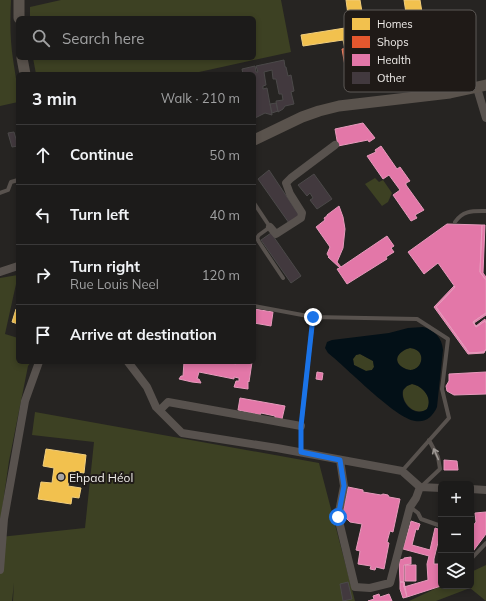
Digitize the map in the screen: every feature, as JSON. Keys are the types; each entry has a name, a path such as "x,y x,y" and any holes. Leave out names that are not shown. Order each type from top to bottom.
{"street":[{"path":"19,0 19,16"},
{"path":"22,60 25,72"},
{"path":"482,87 486,118"},
{"path":"256,139 302,117 339,106 456,92"},
{"path":"270,227 276,234 300,218 302,213 290,194 286,183 335,144"},
{"path":"0,272 16,267"},
{"path":"0,570 4,519 25,401 38,364"},
{"path":"130,364 147,387 156,407 182,433 301,452 402,471 420,487 438,488"},
{"path":"160,410 168,402 301,426"},
{"path":"340,460 344,486 338,517 356,587 370,588 390,583 410,507 416,498 420,487"},
{"path":"474,489 486,490"}],"lane":[{"path":"0,193 8,190 11,182 16,181"},
{"path":"256,206 270,227 257,238 283,278"},
{"path":"455,222 458,217 464,213 471,211 486,211"},
{"path":"256,306 313,317 417,319 448,339 442,389 449,418 402,471"},
{"path":"301,452 301,426 313,317"},
{"path":"420,487 440,469 438,457 429,440"},
{"path":"410,507 418,513 421,519 438,525"},
{"path":"474,556 486,543"}],"green space":[{"path":"0,0 11,0 11,44 16,78 16,102 0,106"},
{"path":"61,0 281,0 291,52 256,60 256,16 30,16 30,7"},
{"path":"33,60 254,60 199,72 36,72"},
{"path":"375,178 379,182 383,180 392,193 388,202 382,206 365,184"},
{"path":"16,275 16,284 5,334 16,337 16,364 30,364 9,461 0,524 0,278"},
{"path":"410,348 416,350 420,354 421,363 418,367 408,370 399,364 397,358 403,351"},
{"path":"360,354 373,361 374,367 372,370 366,371 354,365 353,359 356,355"},
{"path":"412,384 420,387 428,397 429,405 427,409 421,412 415,411 410,407 403,397 403,391 406,387"},
{"path":"35,412 319,463 355,601 13,601 14,583 12,601 0,601 0,537 85,528 94,442 32,435"},
{"path":"486,565 486,601 471,589 474,589 474,571"},
{"path":"438,587 438,589 467,589 436,601 409,601"}],"shaded area":[{"path":"423,327 431,330 439,338 443,350 437,407 429,418 423,421 415,421 406,418 396,411 371,392 328,353 325,348 327,342 332,340 389,333 408,328","holes":["410,348 416,350 420,354 421,363 418,367 408,370 399,364 397,358 403,351","360,354 373,361 374,367 372,370 366,371 354,365 353,359 356,355","412,384 416,385 426,393 429,401 427,409 418,412 409,408 403,395 403,390"]}],"building: Homes":[{"path":"346,0 360,0 362,10 347,10"},
{"path":"404,0 420,0 422,10 406,10"},
{"path":"344,28 344,44 343,40 303,46 301,35"},
{"path":"16,309 16,323 12,322"},
{"name":"Ehpad Héol","path":"46,449 86,455 84,473 71,471 68,486 81,488 79,498 72,497 71,504 38,499 41,482 52,483 54,468 43,466"}],"building: Shops":[{"path":"342,49 344,49 344,60"}],"building: Health":[{"path":"363,123 375,138 369,142 368,140 338,146 335,129"},
{"path":"381,146 397,169 400,167 410,181 406,183 406,185 424,210 415,215 417,218 411,221 393,195 400,190 389,175 383,179 367,156 376,152 375,150"},
{"path":"339,206 345,229 343,248 337,262 341,267 387,236 394,246 391,248 394,252 386,257 387,259 347,284 337,269 340,268 328,257 327,254 330,247 316,227 325,220 324,218 327,215"},
{"path":"447,224 482,225 480,272 486,280 486,313 473,322 476,327 485,321 486,323 486,349 484,352 469,353 436,307 455,287 438,263 424,274 408,252"},
{"path":"482,225 485,225 483,273 486,280 480,272"},
{"path":"454,286 455,287 436,307 469,353 484,352 486,349 484,353 468,354 434,307"},
{"path":"256,309 273,312 271,326 256,323"},
{"path":"486,313 486,315 474,323 476,326 485,319 486,323 485,321 476,327 473,322"},
{"path":"184,364 252,364 248,389 234,387 236,381 239,381 239,378 234,377 234,379 199,372 197,379 199,379 201,383 179,379 183,376"},
{"path":"317,372 323,373 322,380 316,379"},
{"path":"486,372 486,394 454,395 447,391 446,386 449,381 449,374"},
{"path":"240,398 285,406 282,419 261,413 260,415 238,410"},
{"path":"444,460 457,461 458,470 444,470"},
{"path":"348,487 363,490 363,492 383,494 400,499 393,532 390,531 387,542 389,543 384,569 376,567 375,570 370,569 371,566 358,564 360,551 356,550 362,524 350,522 342,516"},
{"path":"486,512 486,534 474,550 474,524 476,522 475,513"},
{"path":"411,521 420,524 418,530 416,529 412,545 430,550 435,528 438,529 438,542 434,564 438,564 438,587 407,597 404,587 428,580 427,564 429,556 403,549"},
{"path":"411,557 411,564 404,565 404,582 400,582 399,560"},
{"path":"405,565 416,565 416,581 405,581"},
{"path":"400,582 404,582 407,597 403,598 400,589"},
{"path":"379,594 380,597 389,594 392,601 368,601 374,599 373,596"}],"building: Other":[{"path":"284,60 288,76 291,75 294,91 291,92 294,104 285,106 278,112 276,101 283,100 282,94 279,94 276,79 273,79 272,70 264,72 266,85 263,86 263,89 267,88 272,115 265,113 256,118 256,72 258,72 256,66"},
{"path":"255,66 256,72 243,72 242,69"},
{"path":"276,103 278,111 272,113 270,104"},
{"path":"14,132 16,146 12,147 8,133"},
{"path":"269,170 299,215 289,223 258,179"},
{"path":"314,174 332,199 317,209 310,200 313,198 310,193 307,196 298,185"},
{"path":"271,233 301,276 291,283 261,240"},
{"path":"348,582 352,599 343,601 340,584"}],"place":[{"name":"Ehpad Héol","path":"61,477"}],"route":[{"path":"313,317 301,426 301,452 340,460 344,486 338,517"}]}
